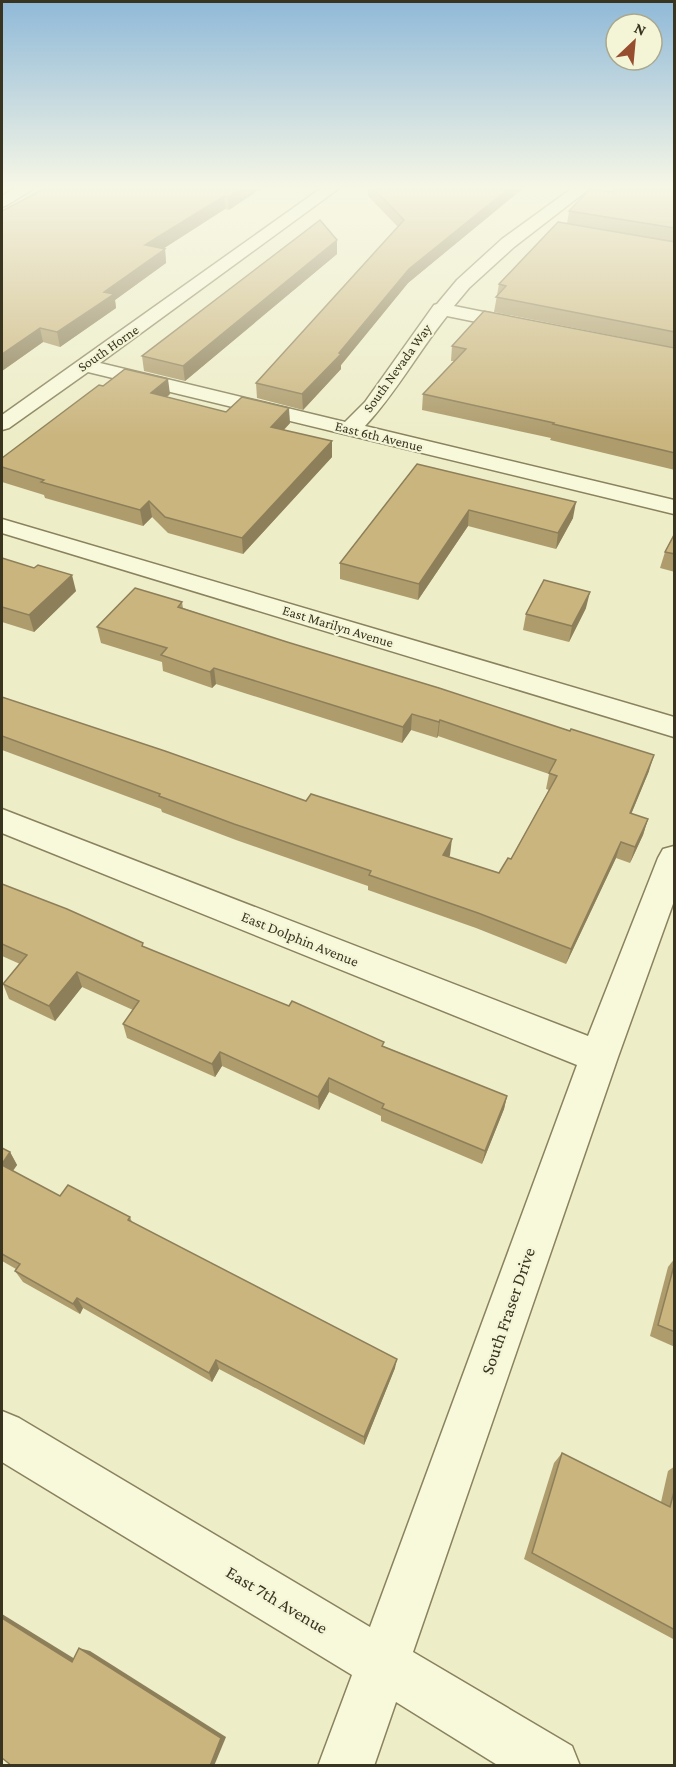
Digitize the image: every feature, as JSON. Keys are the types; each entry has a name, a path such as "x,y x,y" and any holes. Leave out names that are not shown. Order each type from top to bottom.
{"street":[{"name":"South Horne","path":"2,424 215,271"},
{"name":"South Nevada Way","path":"350,429 372,406 440,309 477,271"},
{"path":"440,309 534,328"},
{"name":"East 6th Avenue","path":"84,365 675,507"},
{"name":"East Marilyn Avenue","path":"2,525 675,727"},
{"name":"East Dolphin Avenue","path":"2,821 598,1057"},
{"name":"South Fraser Drive","path":"346,1766 598,1057 675,858"},
{"name":"East 7th Avenue","path":"2,1435 552,1766"}],"building":[{"path":"2,271 133,271 104,292 114,294 57,332 40,328 2,354"},
{"path":"253,271 299,271 183,366 142,356"},
{"path":"357,271 407,271 339,353 341,354 302,394 256,383"},
{"path":"511,271 675,271 675,332 496,297 506,286 499,284"},
{"path":"484,311 675,348 675,453 423,394 466,349 452,346"},
{"path":"125,369 168,379 151,393 226,412 242,397 289,408 271,427 332,441 242,538 165,517 149,501 140,510 41,482 44,480 2,467 2,458 99,385 103,386"},
{"path":"417,464 576,502 558,533 469,510 419,584 340,563"},
{"path":"675,533 675,554 665,552"},
{"path":"2,558 34,568 38,565 72,575 29,615 2,607"},
{"path":"544,580 590,592 572,626 526,614"},
{"path":"135,588 182,602 178,607 570,731 571,729 654,755 630,813 648,819 635,847 621,842 571,949 478,913 369,875 371,871 234,824 159,796 160,794 2,736 2,697 306,801 311,794 452,839 443,855 499,873 508,858 511,859 557,776 549,773 556,760 440,720 439,722 412,714 403,727 214,668 210,672 161,655 167,648 97,627"},
{"path":"2,884 67,909 143,943 142,946 289,1006 292,1001 384,1042 382,1046 507,1096 485,1151 382,1108 384,1104 329,1078 318,1097 220,1052 212,1064 123,1024 139,1001 77,972 49,1006 3,984 27,955 2,944"},
{"path":"2,1148 10,1152 2,1164"},
{"path":"2,1165 60,1196 68,1185 130,1217 128,1220 397,1359 364,1437 216,1360 209,1373 77,1298 73,1304 15,1271 20,1264 2,1254"},
{"path":"675,1262 675,1332 658,1325"},
{"path":"562,1453 670,1507 675,1488 675,1630 532,1553"},
{"path":"2,1618 72,1662 79,1648 221,1738 210,1766 12,1766 2,1758"}]}
